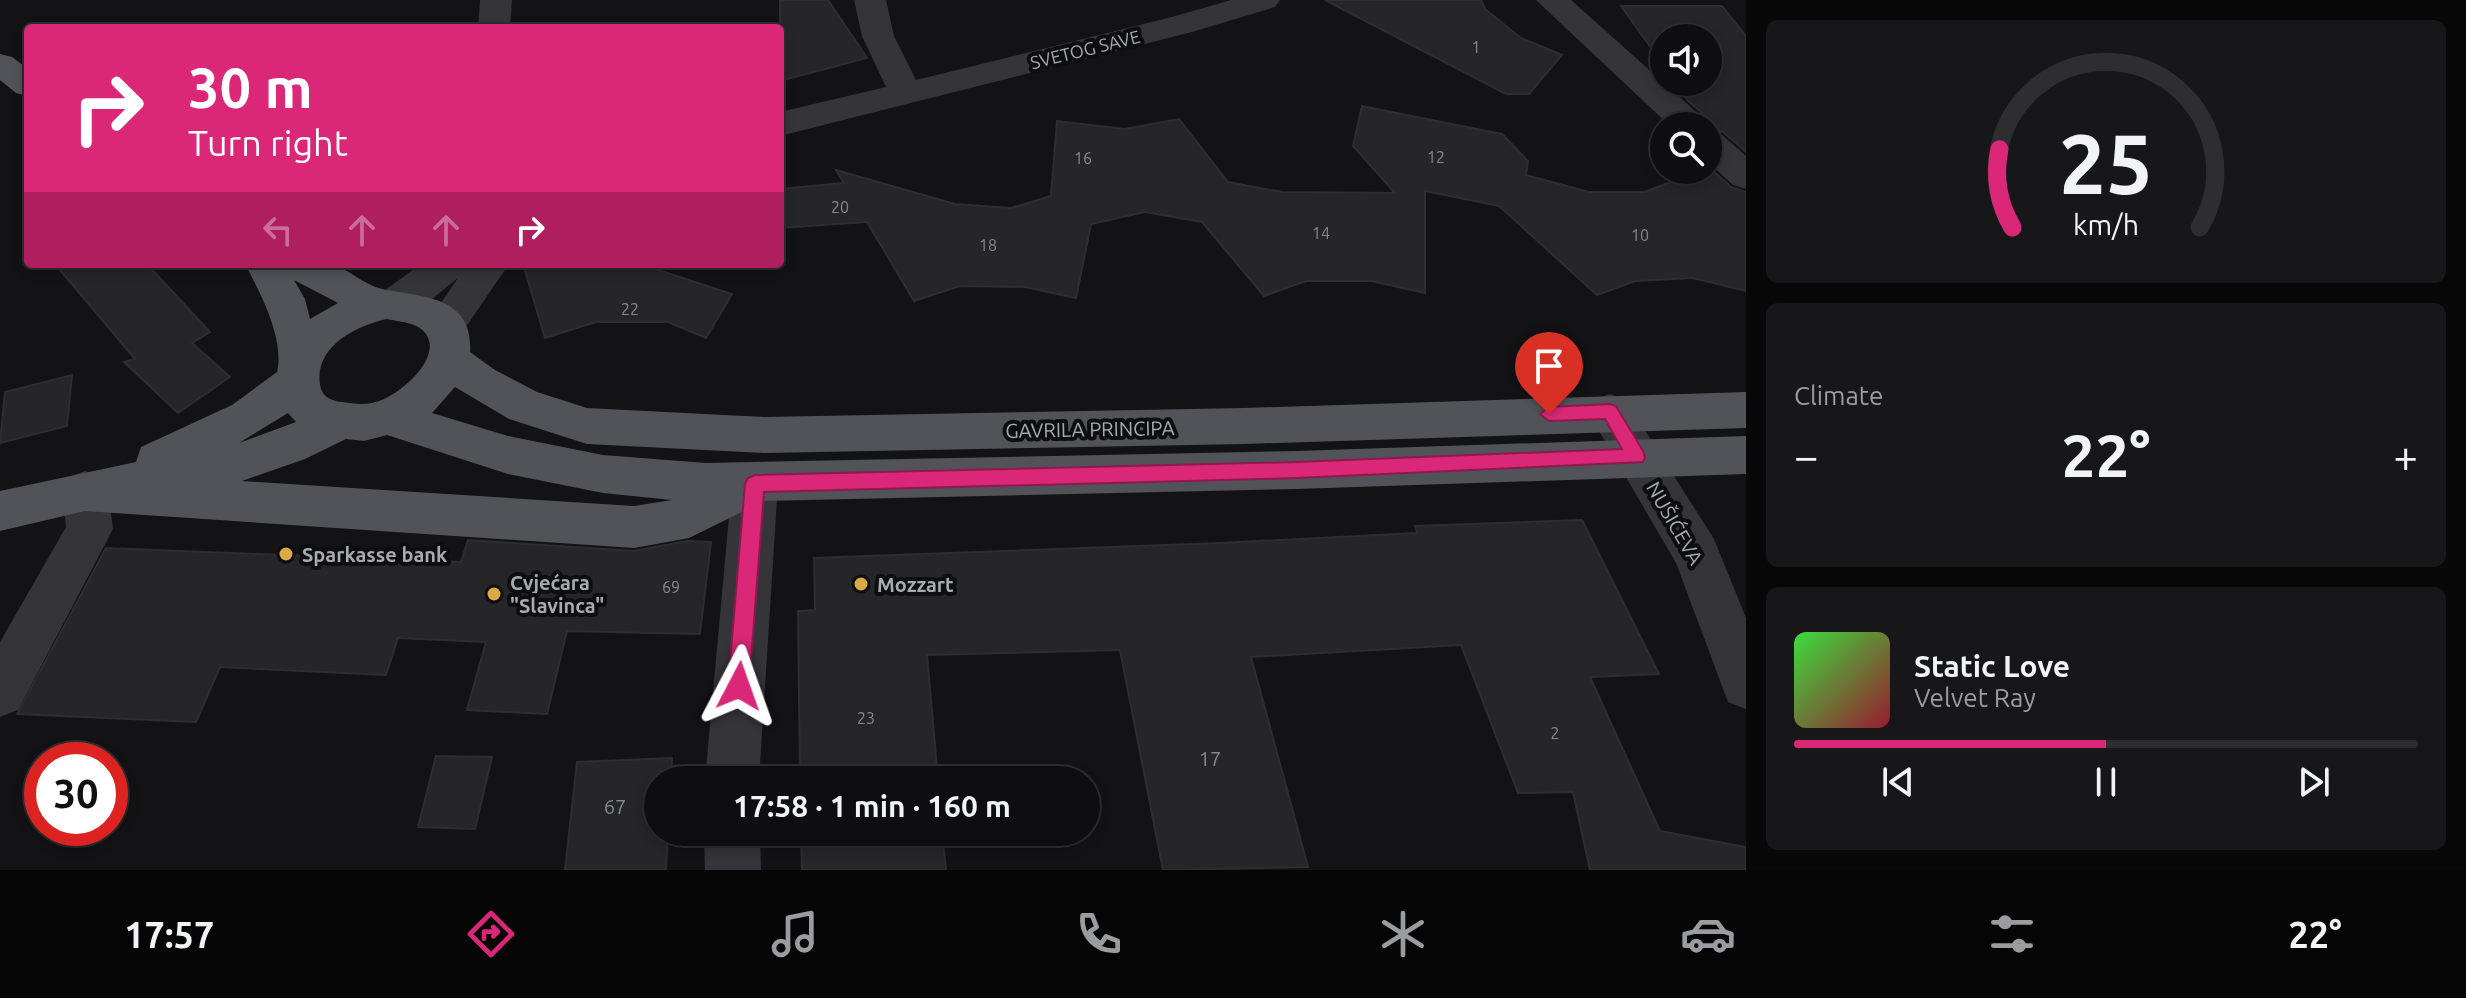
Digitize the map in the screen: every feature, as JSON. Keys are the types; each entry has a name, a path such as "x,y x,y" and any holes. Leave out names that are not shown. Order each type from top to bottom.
{"main road":[{"path":"0,64 24,82"},
{"path":"266,268 285,299 302,400 316,414 339,422 363,422 388,417 428,394 442,377 447,343 437,316 425,310 386,304 305,268"},
{"path":"85,491 227,430 269,407 298,371 312,341 330,325 353,312 386,304"},
{"name":"GAVRILA PRINCIPA","path":"447,343 480,382 524,406 587,426 764,435 1244,426 1746,410"},
{"path":"388,417 508,455 603,474 706,483 1297,470 1746,455"},
{"path":"0,511 85,491 242,462 289,446 339,422"},
{"path":"85,491 634,527 689,517 760,484"}],"street":[{"path":"494,24 496,0"},
{"path":"870,0 878,36 906,94"},
{"name":"SVETOG SAVE","path":"784,123 1181,25 1264,0"},
{"path":"1552,0 1676,112"},
{"path":"1722,155 1746,176"},
{"path":"386,304 443,268"},
{"path":"447,343 488,268"},
{"name":"NUŠIĆEVA","path":"1610,412 1697,554 1746,684"},
{"path":"733,766 764,435"},
{"path":"0,692 90,529 85,491"},
{"path":"732,846 733,870"}],"building":[{"path":"780,0 828,0 867,58 784,80 784,24 780,24"},
{"path":"1325,0 1481,0 1485,9 1521,38 1562,55 1529,94 1506,94"},
{"path":"1621,6 1722,6 1746,36 1746,152 1722,132 1722,112 1701,112 1685,96 1722,96 1722,24 1650,24 1650,46"},
{"path":"1362,106 1502,134 1528,161 1526,175 1589,192 1645,192 1665,184 1722,184 1722,179 1731,187 1746,192 1746,291 1693,278 1635,281 1597,295 1499,206 1425,191 1425,293 1371,281 1306,281 1264,296 1202,222 1145,212 1091,224 1076,298 1025,287 960,286 914,301 867,222 784,228 784,189 844,183 836,170 955,204 1011,208 1051,196 1057,121 1125,129 1179,119 1228,182 1282,192 1395,193 1353,146"},
{"path":"58,268 151,268 210,332 192,343 230,377 178,413 124,362 135,359"},
{"path":"524,268 652,268 732,294 706,338 668,322 596,322 545,338"},
{"path":"72,375 67,426 0,443 5,392"},
{"path":"1582,520 1659,674 1590,677 1660,831 1746,847 1746,870 1590,870 1573,792 1518,793 1461,645 1251,657 1308,867 1163,870 1120,650 927,655 937,766 800,766 798,611 815,610 814,558 1417,533 1415,526"},
{"path":"468,540 634,551 687,541 711,542 700,634 567,631 547,714 467,710 486,642 398,638 386,675 220,667 196,722 17,714 106,548 461,562"},
{"path":"436,756 492,757 475,829 418,827"},
{"path":"672,758 672,766 644,766 644,846 667,846 666,870 565,870 577,762"},
{"path":"801,846 943,846 946,870 802,870"}],"place":[{"name":"Sparkasse bank","path":"286,554"},
{"name":"Mozzart","path":"861,584"},
{"name":"Cvjećara \"Slavinca\"","path":"494,594"}],"route":[{"path":"739,686 755,484 1297,470 1636,457 1610,412 1549,414"}]}
